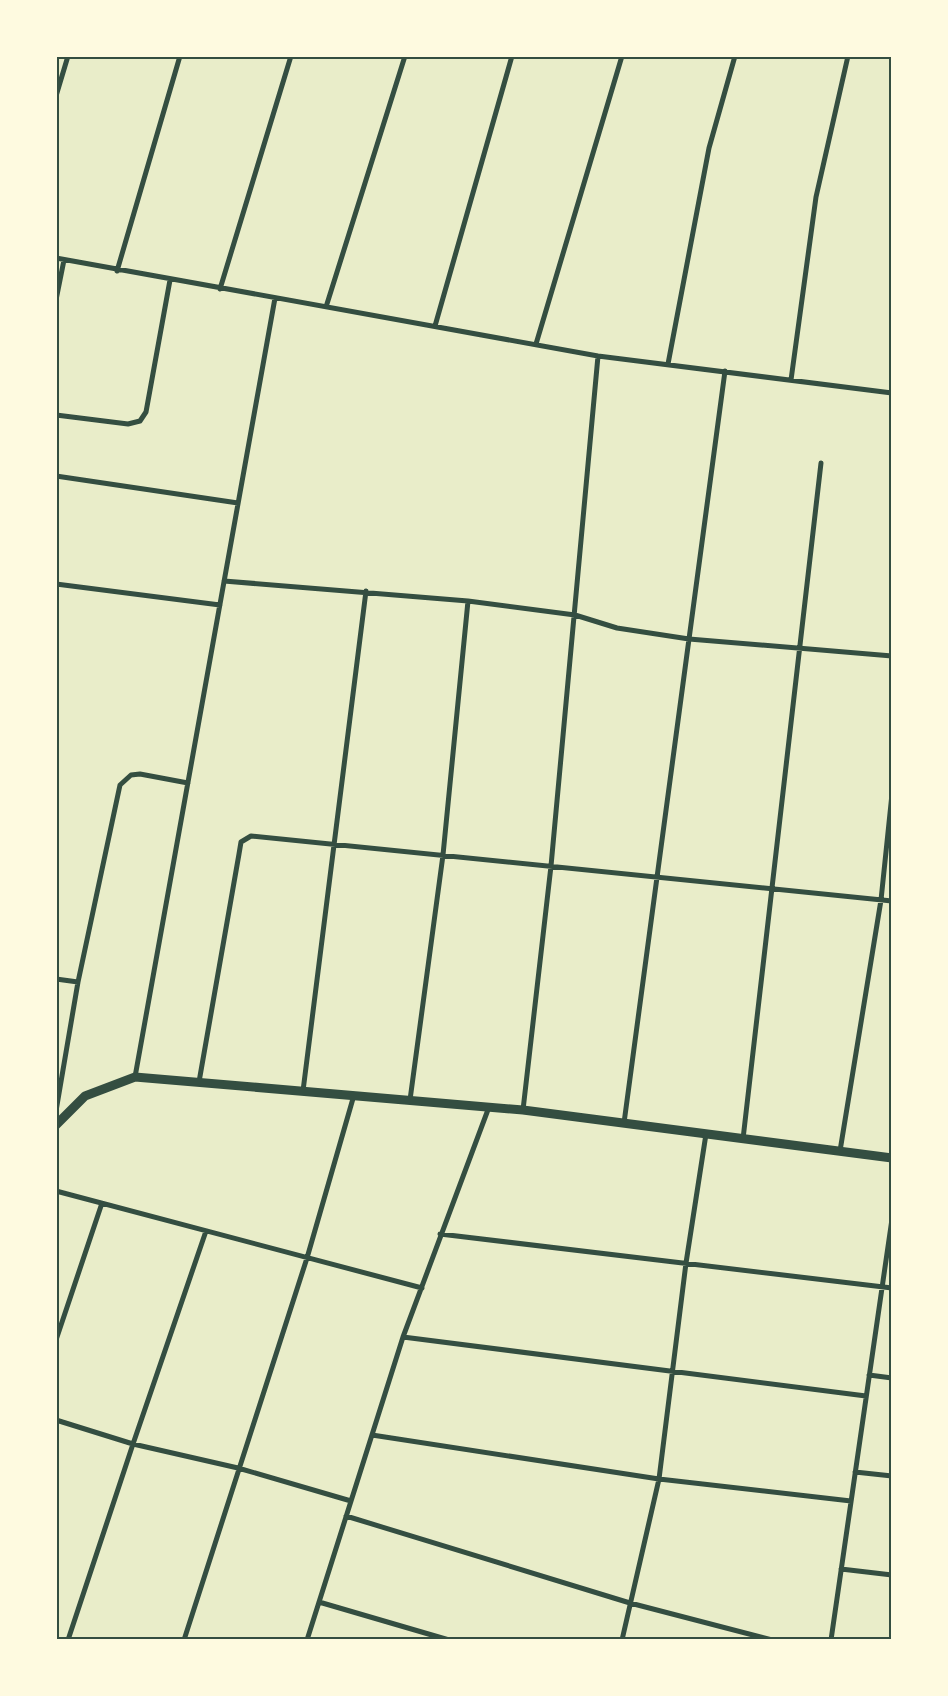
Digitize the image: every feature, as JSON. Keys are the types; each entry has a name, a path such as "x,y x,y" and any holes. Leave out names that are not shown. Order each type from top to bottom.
{"street":[{"path":"56,96 68,56"},
{"path":"116,270 180,56"},
{"path":"220,289 291,56"},
{"path":"326,307 405,56"},
{"path":"435,326 512,56"},
{"path":"536,344 622,56"},
{"path":"668,364 709,148 735,56"},
{"path":"791,380 816,197 848,56"},
{"path":"56,258 598,356 892,393"},
{"path":"56,300 64,260"},
{"path":"56,415 128,424 140,421 146,412 170,280"},
{"path":"134,1077 275,298"},
{"path":"523,1110 551,866 598,356"},
{"path":"624,1123 655,876 725,371"},
{"path":"743,1139 773,889 820,463"},
{"path":"56,476 238,503"},
{"path":"224,581 366,591 468,601 575,615 617,628 689,639 892,656"},
{"path":"56,584 220,605"},
{"path":"303,1091 366,591"},
{"path":"410,1100 443,855 468,601"},
{"path":"56,1111 78,982 120,785 131,775 140,774 188,783"},
{"path":"840,1151 880,900 892,794"},
{"path":"199,1082 241,842 251,836 892,901"},
{"path":"56,979 78,982"},
{"path":"56,1125 85,1096 134,1077 489,1106 892,1158"},
{"path":"184,1640 307,1258 354,1095"},
{"path":"307,1640 403,1337 489,1106"},
{"path":"622,1640 659,1479 686,1263 706,1134"},
{"path":"56,1191 422,1288"},
{"path":"56,1340 102,1203"},
{"path":"831,1640 892,1219"},
{"path":"68,1640 206,1231"},
{"path":"440,1234 892,1288"},
{"path":"403,1337 866,1396"},
{"path":"869,1375 892,1378"},
{"path":"56,1420 133,1444 238,1468 351,1501"},
{"path":"372,1435 659,1479 851,1501"},
{"path":"855,1472 892,1476"},
{"path":"346,1516 630,1603 772,1640"},
{"path":"841,1569 892,1575"},
{"path":"319,1602 449,1640"}]}
